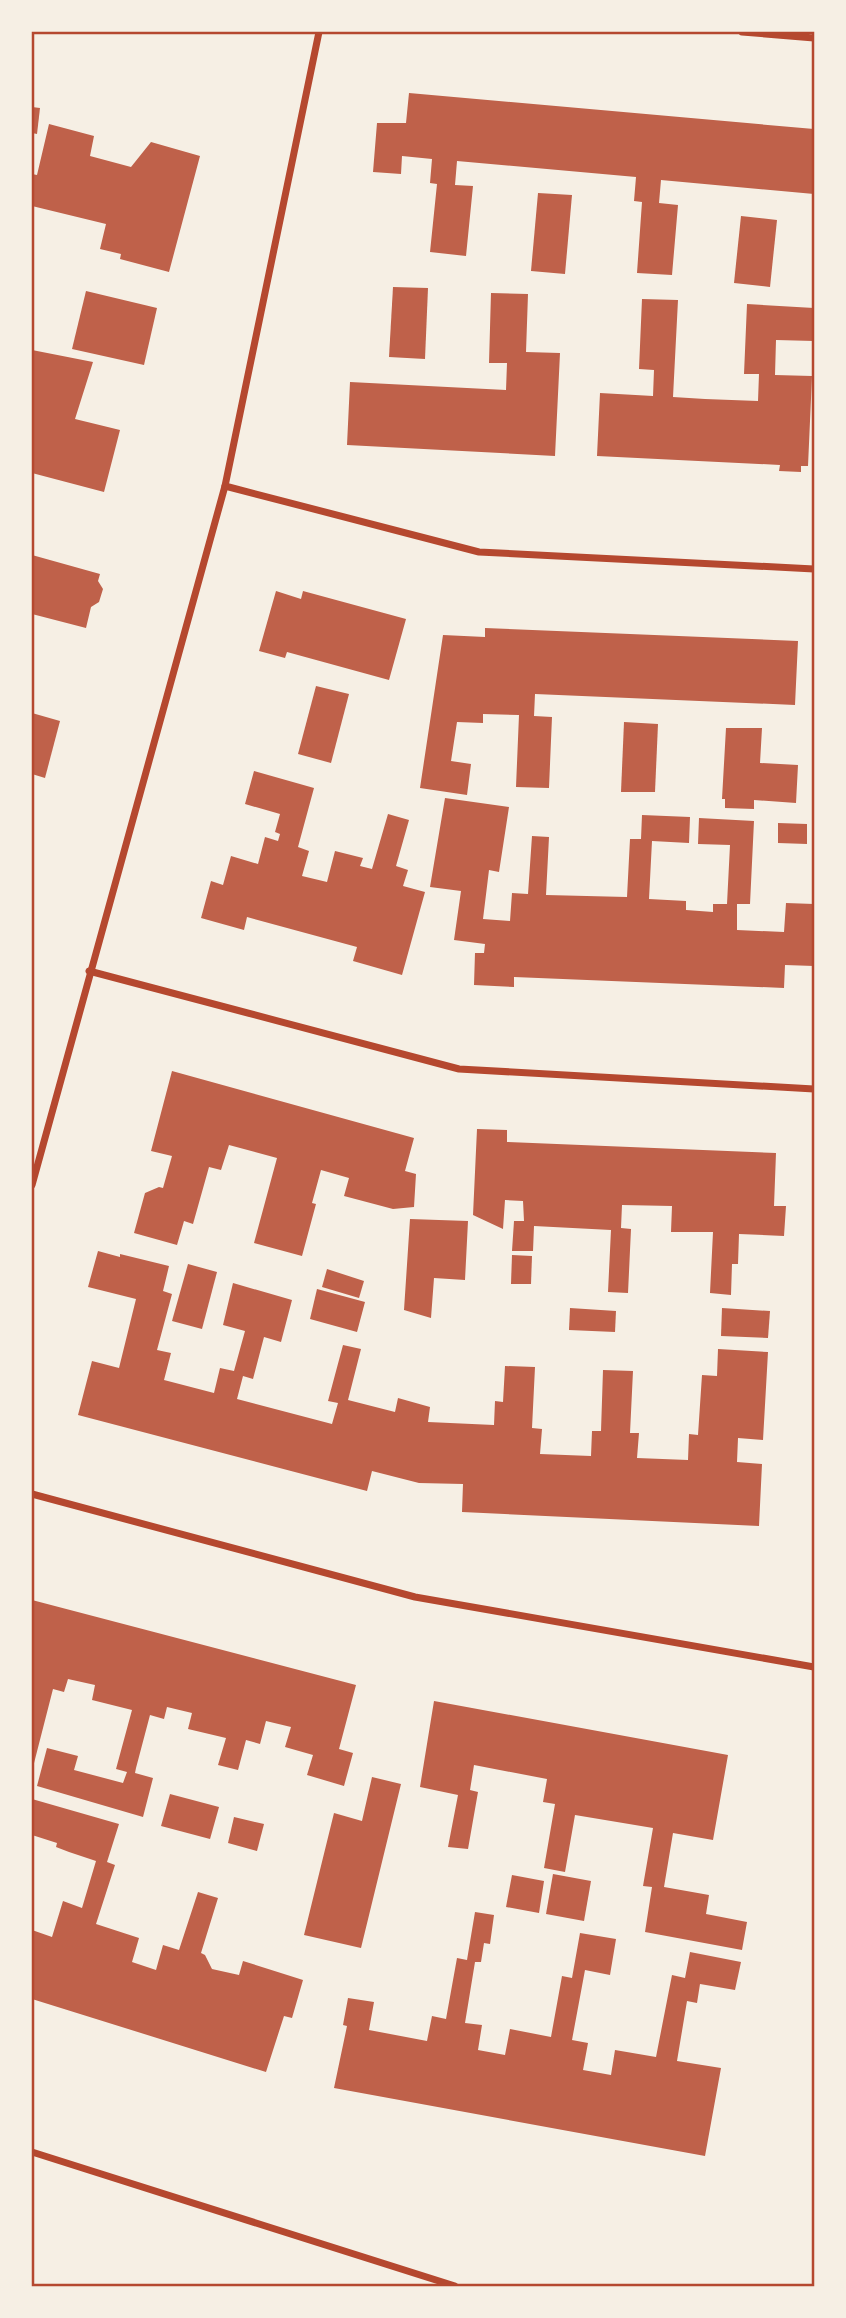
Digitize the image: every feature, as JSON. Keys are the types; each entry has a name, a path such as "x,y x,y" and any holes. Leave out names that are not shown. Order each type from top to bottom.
{"street":[{"path":"32,1185 225,486 319,32"},
{"path":"742,32 814,38"},
{"path":"225,486 479,552 814,569"},
{"path":"89,971 459,1069 814,1089"},
{"path":"32,1494 415,1597 814,1667"},
{"path":"32,2152 455,2287"}],"building":[{"path":"409,93 814,129 814,194 661,180 659,203 678,205 672,275 637,273 642,202 634,201 636,177 457,161 455,185 473,186 466,256 430,252 437,184 430,183 432,159 402,156 401,174 373,172 377,123 406,123"},
{"path":"32,107 40,108 37,134 32,133"},
{"path":"49,124 94,136 90,156 131,167 151,142 200,156 169,272 120,259 121,254 100,249 106,224 32,206 32,174 37,175"},
{"path":"538,193 572,195 565,274 531,271"},
{"path":"741,216 777,220 770,287 734,283"},
{"path":"393,287 428,288 425,359 389,357"},
{"path":"86,291 157,308 144,365 72,349"},
{"path":"491,293 528,294 526,352 560,353 555,456 347,445 350,382 506,390 507,363 489,363"},
{"path":"642,299 678,300 673,397 705,399 758,401 759,374 744,374 747,304 814,308 814,341 776,340 775,375 812,376 808,466 801,466 801,472 779,471 780,465 597,456 600,393 653,396 654,370 639,369"},
{"path":"32,350 93,362 75,419 120,430 104,492 32,473"},
{"path":"32,555 100,574 98,581 103,589 99,602 91,607 86,628 32,614"},
{"path":"276,591 301,599 303,591 406,619 389,680 287,652 285,658 259,651"},
{"path":"485,628 798,641 795,705 535,694 534,716 552,717 549,788 516,787 519,715 483,714 483,723 457,722 451,761 471,764 467,795 420,788 443,635 485,637"},
{"path":"316,686 349,694 331,763 298,754"},
{"path":"32,713 60,721 45,778 32,774"},
{"path":"624,722 658,724 655,792 621,792"},
{"path":"726,728 762,728 760,763 798,765 796,803 754,800 754,809 725,808 725,799 722,799"},
{"path":"254,771 314,788 298,847 309,851 302,876 327,882 335,851 363,858 360,866 372,869 388,814 409,820 396,866 408,870 403,886 425,892 402,975 353,961 357,947 247,917 244,930 201,918 211,881 223,885 231,856 258,864 265,837 278,841 280,834 275,832 280,814 245,804"},
{"path":"445,798 509,807 499,872 489,870 483,919 510,921 512,893 528,894 532,836 549,837 546,895 627,897 630,839 641,839 642,815 690,817 689,843 652,841 649,899 686,901 686,910 713,912 713,904 727,904 730,845 698,844 699,818 754,821 750,904 737,904 737,930 784,932 786,903 814,904 814,966 785,965 784,988 514,977 514,987 474,985 475,953 484,953 485,944 454,940 461,891 430,887"},
{"path":"778,823 807,824 807,844 778,843"},
{"path":"172,1071 414,1138 405,1171 416,1174 414,1207 393,1209 344,1196 349,1178 321,1170 312,1203 316,1204 302,1256 254,1243 277,1158 229,1145 221,1170 209,1167 193,1224 184,1221 177,1245 134,1233 145,1193 163,1188 172,1156 151,1151"},
{"path":"477,1129 507,1130 507,1142 776,1153 774,1206 786,1206 784,1236 739,1234 738,1264 732,1264 731,1295 710,1293 713,1232 671,1232 672,1206 622,1205 621,1228 631,1229 628,1293 608,1292 611,1230 534,1226 533,1251 512,1251 514,1221 524,1221 523,1201 505,1200 503,1229 473,1215"},
{"path":"410,1219 468,1221 465,1280 434,1278 431,1318 404,1310"},
{"path":"98,1251 169,1266 163,1291 172,1294 157,1350 171,1353 164,1380 214,1393 220,1368 234,1371 245,1331 223,1325 233,1283 292,1300 281,1342 264,1337 253,1379 243,1376 237,1399 332,1424 338,1403 328,1401 343,1345 361,1349 348,1400 395,1412 398,1398 430,1407 428,1422 494,1425 495,1401 503,1402 505,1366 535,1367 532,1428 542,1429 540,1454 591,1456 592,1431 601,1431 603,1370 633,1371 630,1433 639,1433 637,1458 688,1460 689,1434 698,1435 702,1375 717,1376 718,1349 768,1352 763,1440 738,1438 737,1462 762,1464 759,1526 462,1512 463,1484 419,1483 372,1471 367,1491 78,1415 92,1361 119,1368 136,1299 88,1287"},
{"path":"512,1255 532,1256 531,1284 511,1284"},
{"path":"188,1264 217,1272 202,1329 172,1321"},
{"path":"327,1269 364,1281 359,1298 322,1287"},
{"path":"317,1289 365,1302 357,1332 310,1319"},
{"path":"570,1308 616,1311 615,1332 569,1330"},
{"path":"722,1308 770,1311 768,1338 721,1336"},
{"path":"32,1600 356,1685 339,1749 353,1753 344,1786 307,1775 313,1755 285,1747 291,1727 266,1721 260,1744 246,1740 238,1770 218,1765 226,1738 188,1729 192,1713 167,1707 164,1719 150,1715 136,1768 135,1773 153,1778 143,1817 37,1786 47,1748 78,1756 74,1770 123,1783 127,1772 116,1769 132,1710 92,1700 95,1685 68,1679 64,1692 53,1689 32,1771"},
{"path":"434,1701 728,1755 713,1840 673,1833 664,1887 709,1895 706,1914 747,1922 742,1950 645,1932 652,1887 643,1886 653,1828 575,1815 565,1872 544,1868 555,1804 543,1802 547,1779 474,1765 470,1790 478,1792 468,1849 448,1847 458,1795 420,1787"},
{"path":"372,1777 401,1784 361,1948 304,1935 334,1813 362,1821"},
{"path":"170,1794 219,1807 210,1839 161,1826"},
{"path":"32,1799 119,1824 107,1862 115,1865 96,1924 139,1938 132,1962 156,1970 163,1945 179,1950 198,1892 218,1898 201,1953 205,1955 212,1969 239,1975 243,1961 303,1980 292,2018 284,2016 266,2072 32,1999 32,1930 52,1937 63,1901 82,1908 96,1861 32,1835"},
{"path":"234,1817 264,1824 257,1851 228,1843"},
{"path":"553,1874 591,1881 584,1921 546,1914"},
{"path":"512,1875 544,1881 539,1913 506,1907"},
{"path":"475,1912 494,1915 490,1944 484,1943 481,1962 475,1962 465,2023 482,2025 478,2050 505,2055 510,2029 551,2037 562,1976 572,1978 580,1933 616,1939 610,1975 585,1970 572,2040 588,2043 583,2070 611,2075 615,2050 656,2057 672,1975 685,1978 690,1952 741,1962 735,1990 700,1984 697,2003 687,2001 677,2061 721,2068 705,2156 334,2088 347,2026 343,2025 348,1998 374,2002 369,2030 427,2041 432,2016 446,2019 457,1958 467,1960"}]}
